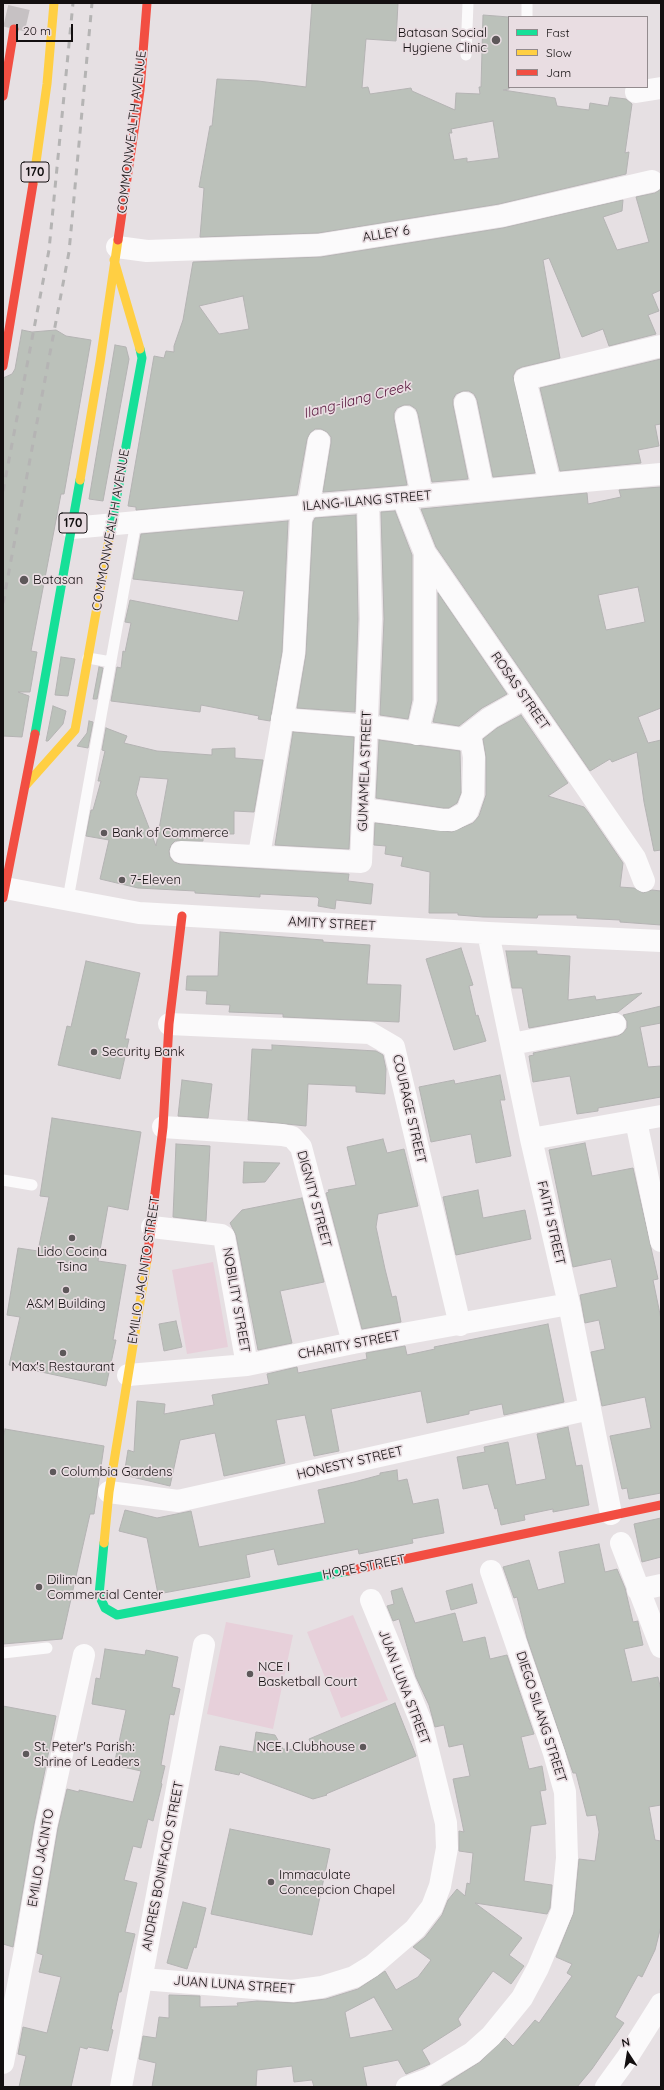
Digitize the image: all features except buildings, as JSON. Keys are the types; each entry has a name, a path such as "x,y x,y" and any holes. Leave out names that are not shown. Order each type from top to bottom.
{"street":[{"name":"170","path":"3,366 24,243 47,84 54,3"},
{"name":"COMMONWEALTH AVENUE","path":"4,893 26,785 100,362 140,90 147,3"},
{"path":"3,96 14,29"},
{"path":"636,92 661,88"},
{"name":"ALLEY 6","path":"115,253 319,245 501,216 652,181"},
{"name":"COMMONWEALTH AVENUE","path":"26,785 75,730 142,358 115,253"},
{"path":"550,484 525,379 661,346"},
{"path":"465,403 483,490"},
{"name":"ROSAS STREET","path":"406,417 413,497 425,553 635,858 644,881"},
{"path":"259,855 294,653 301,519 310,497 320,441"},
{"name":"ILANG-ILANG STREET","path":"72,528 661,474"},
{"name":"GUMAMELA STREET","path":"181,852 259,855 361,862 371,619 368,500"},
{"path":"417,734 426,694 425,553"},
{"path":"282,719 367,726 417,734 463,739 490,718 525,698"},
{"path":"363,809 442,820 452,820 468,812 473,795 474,757 470,735"},
{"name":"AMITY STREET","path":"4,893 68,900 139,913 488,933 661,941"},
{"name":"EMILIO JACINTO STREET","path":"117,1615 105,1608 99,1595 109,1492 152,1227 163,1127 169,1024 182,916"},
{"name":"FAITH STREET","path":"488,933 531,1139 569,1304 611,1514"},
{"name":"COURAGE STREET","path":"169,1024 370,1033 394,1047 460,1325"},
{"path":"512,1044 615,1024"},
{"path":"531,1139 661,1116"},
{"path":"636,1121 661,1241"},
{"name":"DIGNITY STREET","path":"163,1127 282,1135 292,1137 301,1147 353,1343"},
{"name":"NOBILITY STREET","path":"152,1227 221,1235 224,1237 247,1365"},
{"name":"CHARITY STREET","path":"128,1375 247,1365 353,1343 460,1325 569,1304"},
{"name":"HONESTY STREET","path":"109,1492 178,1501 590,1409"},
{"name":"HOPE STREET","path":"117,1615 368,1567 611,1514 661,1505"},
{"path":"621,1543 661,1647"},
{"name":"DIEGO SILANG STREET","path":"407,2087 430,2079 472,2053 491,2036 522,1998 538,1968 562,1911 567,1858 565,1792 554,1753 491,1571"},
{"path":"638,1590 661,1585"},
{"name":"JUAN LUNA STREET","path":"142,1979 292,1991 322,1987 354,1977 372,1966 415,1928 432,1908 440,1886 447,1848 446,1823 421,1722 371,1600"},
{"name":"ANDRES BONIFACIO STREET","path":"121,2087 204,1645"},
{"name":"EMILIO JACINTO","path":"3,2063 25,1950 46,1826 84,1655"},
{"path":"606,2087 627,2058 661,2004"}],"lane":[{"path":"466,55 468,3"},
{"path":"527,3 527,16"},
{"path":"68,900 136,522"},
{"path":"88,658 111,662"},
{"path":"3,1180 32,1185"},
{"path":"3,1653 47,1648"}],"shaded area":[{"path":"213,1262 228,1347 187,1354 172,1270"},
{"path":"353,1615 388,1700 341,1718 307,1632"},
{"name":"NCE I Basketball Court","path":"226,1622 293,1635 273,1729 207,1714"}],"tunnel":[{"path":"14,29 20,3"}],"railway":[{"path":"3,491 49,250 73,3"},
{"path":"3,603 69,252 92,3"}],"traffic: fast":[{"path":"110,534 142,358 140,349"},
{"path":"35,734 80,480"},
{"path":"104,1543 99,1595 105,1608 117,1615 348,1571"}],"traffic: slow":[{"path":"33,184 47,84 54,3"},
{"path":"80,480 100,362 118,240"},
{"path":"114,260 140,349"},
{"path":"26,785 75,730 110,534"},
{"path":"104,1543 109,1492 147,1260"}],"traffic: jam":[{"path":"118,240 140,90 147,3"},
{"path":"3,96 14,29"},
{"path":"3,366 33,184"},
{"path":"3,898 35,734"},
{"path":"147,1260 163,1127 169,1024 182,916"},
{"path":"348,1571 661,1505"}],"place":[{"name":"Batasan Social Hygiene Clinic","path":"496,40"},
{"name":"Batasan","path":"24,580"},
{"name":"Bank of Commerce","path":"104,833"},
{"name":"7-Eleven","path":"122,880"},
{"name":"Security Bank","path":"94,1052"},
{"name":"Lido Cocina Tsina","path":"72,1238"},
{"name":"A&M Building","path":"66,1290"},
{"name":"Max's Restaurant","path":"63,1353"},
{"name":"Columbia Gardens","path":"53,1472"},
{"name":"Diliman Commercial Center","path":"39,1587"},
{"name":"NCE I Basketball Court","path":"250,1674"},
{"name":"NCE I Clubhouse","path":"363,1747"},
{"name":"St. Peter's Parish: Shrine of Leaders","path":"26,1754"},
{"name":"Immaculate Concepcion Chapel","path":"271,1882"}],"water label":[{"name":"Ilang-ilang Creek","path":"357,400"}]}
